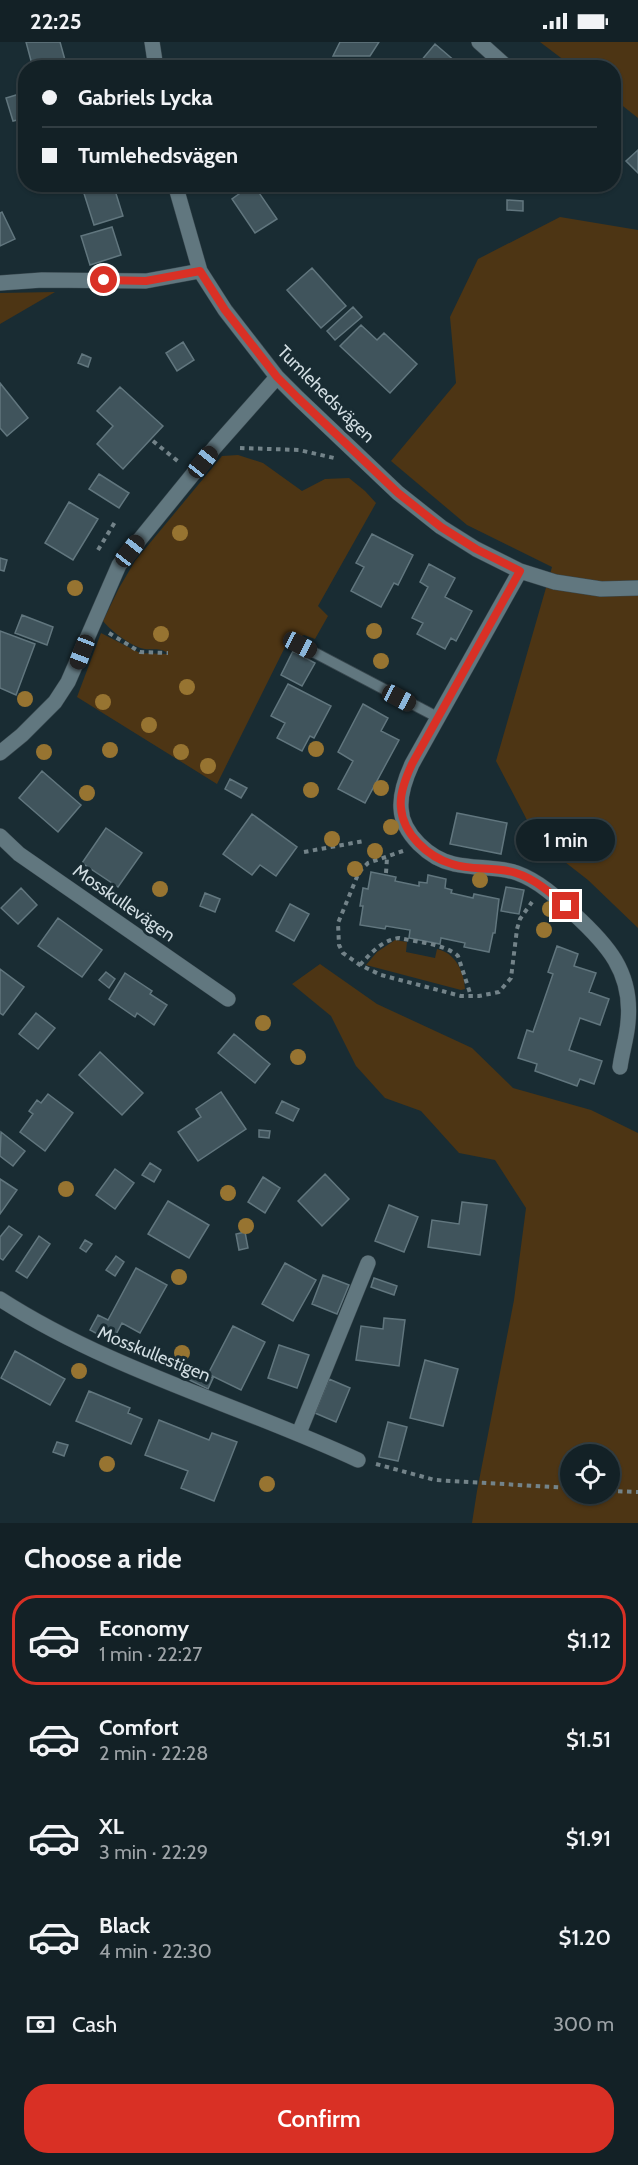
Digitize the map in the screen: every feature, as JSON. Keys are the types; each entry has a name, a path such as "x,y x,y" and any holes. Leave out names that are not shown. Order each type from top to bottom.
{"street":[{"path":"153,42 155,60"},
{"path":"479,42 499,60"},
{"name":"Tumlehedsvägen","path":"177,192 200,271 225,310 277,377 398,493 441,527 476,549 520,571 555,582 601,589 638,588"},
{"path":"0,283 42,280 146,281 200,271"},
{"path":"0,753 55,702 75,670 119,565 215,447 277,377"},
{"path":"520,571 412,764 405,780 400,806 403,820 411,835 426,850 452,864 519,874 545,889 595,935 622,970 627,997 628,1021 620,1067"},
{"name":"Mosskullevägen","path":"0,836 19,854 228,999"},
{"path":"299,1433 368,1263"},
{"name":"Mosskullestigen","path":"0,1299 73,1342 299,1433 358,1460"}],"lane":[{"path":"300,645 439,718"}],"path":[{"path":"153,441 193,474"},
{"path":"215,447 299,450 340,459"},
{"path":"98,550 115,522"},
{"path":"93,624 140,652 168,653"},
{"path":"411,835 404,851 368,863 359,872 338,923 339,945 343,953 360,965 381,975 461,996 492,994 506,986 511,978 520,919 545,889"},
{"path":"304,852 364,841"},
{"path":"386,873 387,858"},
{"path":"360,965 381,945 399,938 445,949 458,956 471,996"},
{"path":"358,1460 435,1480 560,1487"},
{"path":"620,1491 638,1492"}],"shaded area":[{"path":"540,42 638,42 638,118 621,105 621,60 564,60"},
{"path":"560,217 638,230 638,928 588,880 538,841 496,761 552,567 467,525 391,461 456,383 450,317 478,259"},
{"path":"55,292 0,324 0,293"},
{"path":"238,455 263,463 302,491 325,479 349,478 376,503 318,606 328,616 315,639 304,635 287,643 217,784 77,697 101,633 140,653 168,654 160,650 145,649 128,642 103,621 135,561 222,456"},
{"path":"395,940 407,942 406,952 435,958 437,949 444,951 458,964 465,989 461,990 366,965 377,952"},
{"path":"320,964 377,1004 472,1048 513,1088 591,1110 638,1133 638,1523 472,1523 514,1300 526,1208 495,1160 459,1153 421,1111 385,1098 356,1066 331,1016 292,984"}],"building":[{"path":"26,42 60,42 65,60 31,60"},
{"path":"340,42 379,42 370,56 333,56"},
{"path":"435,44 454,60 422,60"},
{"path":"18,94 18,120 13,121 6,98"},
{"path":"638,150 638,173 626,161"},
{"path":"84,192 116,192 123,216 94,225"},
{"path":"242,192 258,192 277,219 255,233 232,199"},
{"path":"507,200 523,201 523,211 507,210"},
{"path":"2,212 15,239 0,246 0,213"},
{"path":"112,227 121,255 90,265 81,236"},
{"path":"312,268 346,306 321,328 287,290"},
{"path":"353,307 362,317 335,340 327,331"},
{"path":"361,325 377,340 384,333 417,364 390,393 340,346"},
{"path":"183,342 194,360 177,371 166,353"},
{"path":"82,354 91,358 88,367 78,363"},
{"path":"0,383 28,418 7,436 0,428"},
{"path":"120,387 163,426 123,469 97,444 113,426 97,411"},
{"path":"99,474 129,493 119,508 89,489"},
{"path":"69,502 98,519 73,560 45,543"},
{"path":"372,534 413,555 398,585 394,583 381,607 351,591 364,567 356,563"},
{"path":"0,558 7,560 4,571 0,570"},
{"path":"429,564 455,578 445,597 472,611 456,641 451,638 445,649 417,634 423,623 412,618 428,587 420,582"},
{"path":"22,615 53,627 47,645 15,633"},
{"path":"0,631 35,644 16,695 0,688"},
{"path":"293,651 315,663 302,686 281,675"},
{"path":"288,684 331,706 314,738 310,736 302,751 277,738 285,723 271,716"},
{"path":"363,704 388,718 381,731 399,740 365,803 338,789 353,761 338,752"},
{"path":"42,771 81,805 58,832 19,798"},
{"path":"230,779 247,788 241,798 225,789"},
{"path":"457,813 507,823 501,854 450,844"},
{"path":"252,814 297,847 276,876 260,865 252,875 223,854"},
{"path":"106,828 142,853 118,887 82,863"},
{"path":"371,872 396,877 395,881 419,886 419,882 427,883 428,875 446,879 445,888 452,890 451,893 473,898 474,894 499,899 495,933 493,933 489,952 464,947 465,943 441,938 440,944 409,938 410,930 360,925 363,888 368,889"},
{"path":"506,887 524,890 519,914 501,911"},
{"path":"21,888 37,905 18,924 1,908"},
{"path":"205,893 220,899 215,912 200,906"},
{"path":"290,904 309,914 294,941 276,931"},
{"path":"58,918 102,950 82,977 38,946"},
{"path":"557,946 578,954 574,966 596,973 589,992 609,999 600,1025 580,1018 569,1050 602,1061 594,1084 580,1079 577,1086 535,1071 537,1064 518,1058 527,1030 533,1032 553,974 548,972"},
{"path":"0,969 24,987 3,1015 0,1013"},
{"path":"106,972 115,979 109,988 99,980"},
{"path":"125,973 152,991 150,994 167,1005 154,1025 137,1013 135,1017 109,999"},
{"path":"36,1013 55,1028 38,1049 19,1034"},
{"path":"234,1034 270,1064 255,1083 218,1053"},
{"path":"100,1052 143,1093 122,1115 79,1075"},
{"path":"221,1092 246,1129 198,1161 178,1132 201,1117 196,1109"},
{"path":"48,1094 73,1113 45,1151 20,1132 33,1114 29,1111 37,1100 41,1103"},
{"path":"282,1101 299,1109 293,1121 276,1113"},
{"path":"259,1130 270,1131 269,1138 259,1137"},
{"path":"1,1132 25,1151 13,1166 0,1156"},
{"path":"150,1163 161,1170 154,1182 142,1175"},
{"path":"115,1169 134,1183 115,1209 96,1195"},
{"path":"325,1174 349,1199 322,1226 298,1201"},
{"path":"263,1177 280,1188 265,1213 248,1202"},
{"path":"0,1179 17,1190 0,1214"},
{"path":"168,1201 209,1225 189,1258 148,1234"},
{"path":"462,1202 487,1205 480,1255 428,1247 432,1220 459,1224"},
{"path":"389,1205 418,1217 404,1252 375,1241"},
{"path":"9,1226 22,1235 3,1260 0,1258 0,1237"},
{"path":"245,1232 248,1248 239,1250 236,1234"},
{"path":"39,1236 50,1244 27,1278 16,1271"},
{"path":"85,1240 92,1244 86,1252 80,1248"},
{"path":"116,1256 124,1262 115,1276 106,1270"},
{"path":"285,1263 316,1280 293,1321 262,1304"},
{"path":"136,1268 167,1285 140,1333 122,1323 112,1342 90,1330 98,1315 108,1320"},
{"path":"323,1275 349,1285 337,1314 312,1304"},
{"path":"374,1278 397,1286 394,1295 371,1287"},
{"path":"384,1318 405,1320 399,1366 356,1360 361,1326 383,1329"},
{"path":"233,1326 265,1342 241,1390 208,1374"},
{"path":"279,1345 309,1355 297,1388 268,1378"},
{"path":"15,1351 65,1379 50,1405 1,1378"},
{"path":"425,1360 458,1369 443,1426 410,1418"},
{"path":"188,1366 213,1378 208,1389 183,1377"},
{"path":"329,1379 350,1388 336,1422 315,1413"},
{"path":"89,1391 130,1408 128,1413 142,1419 131,1444 76,1421"},
{"path":"159,1420 209,1440 212,1433 237,1442 214,1501 181,1488 188,1471 145,1455"},
{"path":"388,1422 407,1427 398,1461 379,1457"},
{"path":"57,1442 68,1445 64,1456 53,1452"}],"route":[{"path":"104,280 146,281 200,271 225,310 277,377 398,493 441,527 476,549 520,571 412,764 405,780 400,806 409,832 417,842 437,857 452,864 494,868 519,874 537,883 566,906"}]}
